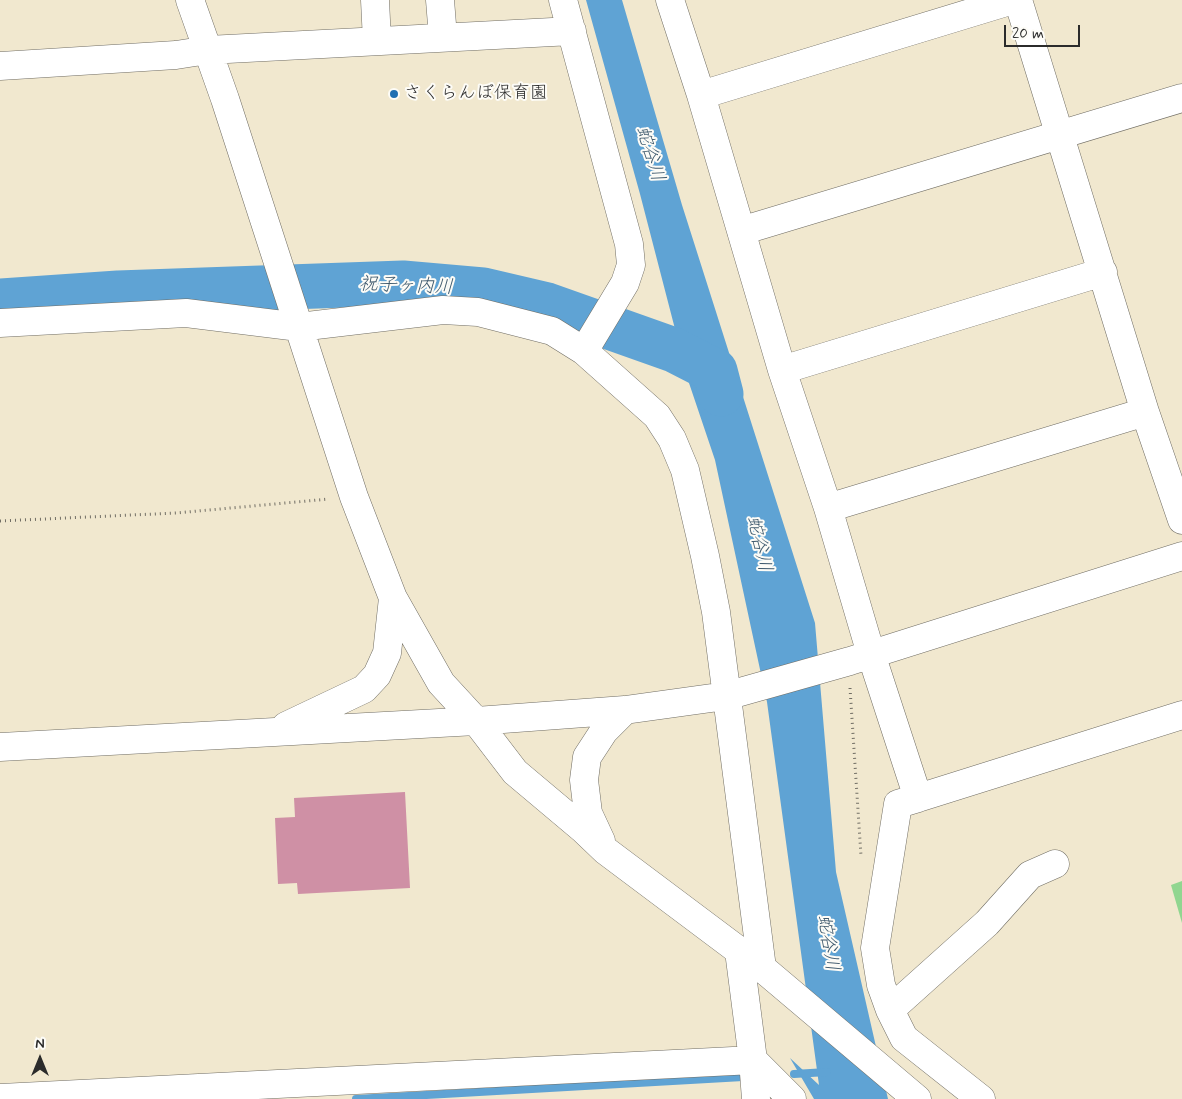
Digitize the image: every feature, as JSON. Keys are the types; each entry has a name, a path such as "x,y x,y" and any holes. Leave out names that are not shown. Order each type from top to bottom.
{"street":[{"path":"190,0 298,322 354,497 393,598 441,683 476,722 515,772 606,851 762,968 917,1099"},
{"path":"375,0 378,41"},
{"path":"440,0 443,37"},
{"path":"563,0 629,244 631,264 625,283 584,351"},
{"path":"670,0 701,95 782,370 828,508 861,658 918,798"},
{"path":"701,95 1013,0"},
{"path":"1018,0 1061,134 1145,412 1182,520"},
{"path":"0,66 176,55 208,50 572,31"},
{"path":"741,231 1182,98"},
{"path":"782,370 1103,272"},
{"path":"0,323 186,313 298,322 443,310 478,312 552,331 584,351 657,416 672,439 685,470 707,565 762,968"},
{"path":"828,508 1145,412"},
{"path":"0,747 276,731 476,722 625,710 726,696 861,658 1182,556"},
{"path":"276,731 364,689 378,675 387,653 393,598"},
{"path":"606,851 588,813 584,780 587,757 604,731 625,710"},
{"path":"981,1099 904,1038 890,1010 881,985 875,948 898,804 1182,716"},
{"path":"890,1010 987,923 1030,875 1055,864"},
{"path":"739,951 756,1099"},
{"path":"0,1098 753,1060 792,1099"}],"path":[{"path":"0,521 176,513 354,497"},
{"path":"861,658 850,703 862,864"}],"green space":[{"path":"1182,881 1182,923 1171,885"}],"water":[{"name":"蛇谷川","path":"586,0 622,0 682,205 815,623 836,872 888,1099 814,1099 790,1058 819,1085 767,702 715,460 689,383 640,194"}],"building":[{"path":"405,792 410,888 298,894 297,883 278,884 275,818 295,817 294,798"}],"waterway":[{"name":"祝子ヶ内川","path":"0,301 118,293 403,283 483,290 547,305 674,350 715,371 721,394"},
{"path":"794,1074 827,1072"},
{"path":"356,1099 743,1077"}],"place":[{"name":"さくらんぼ保育園","path":"394,94"}]}
